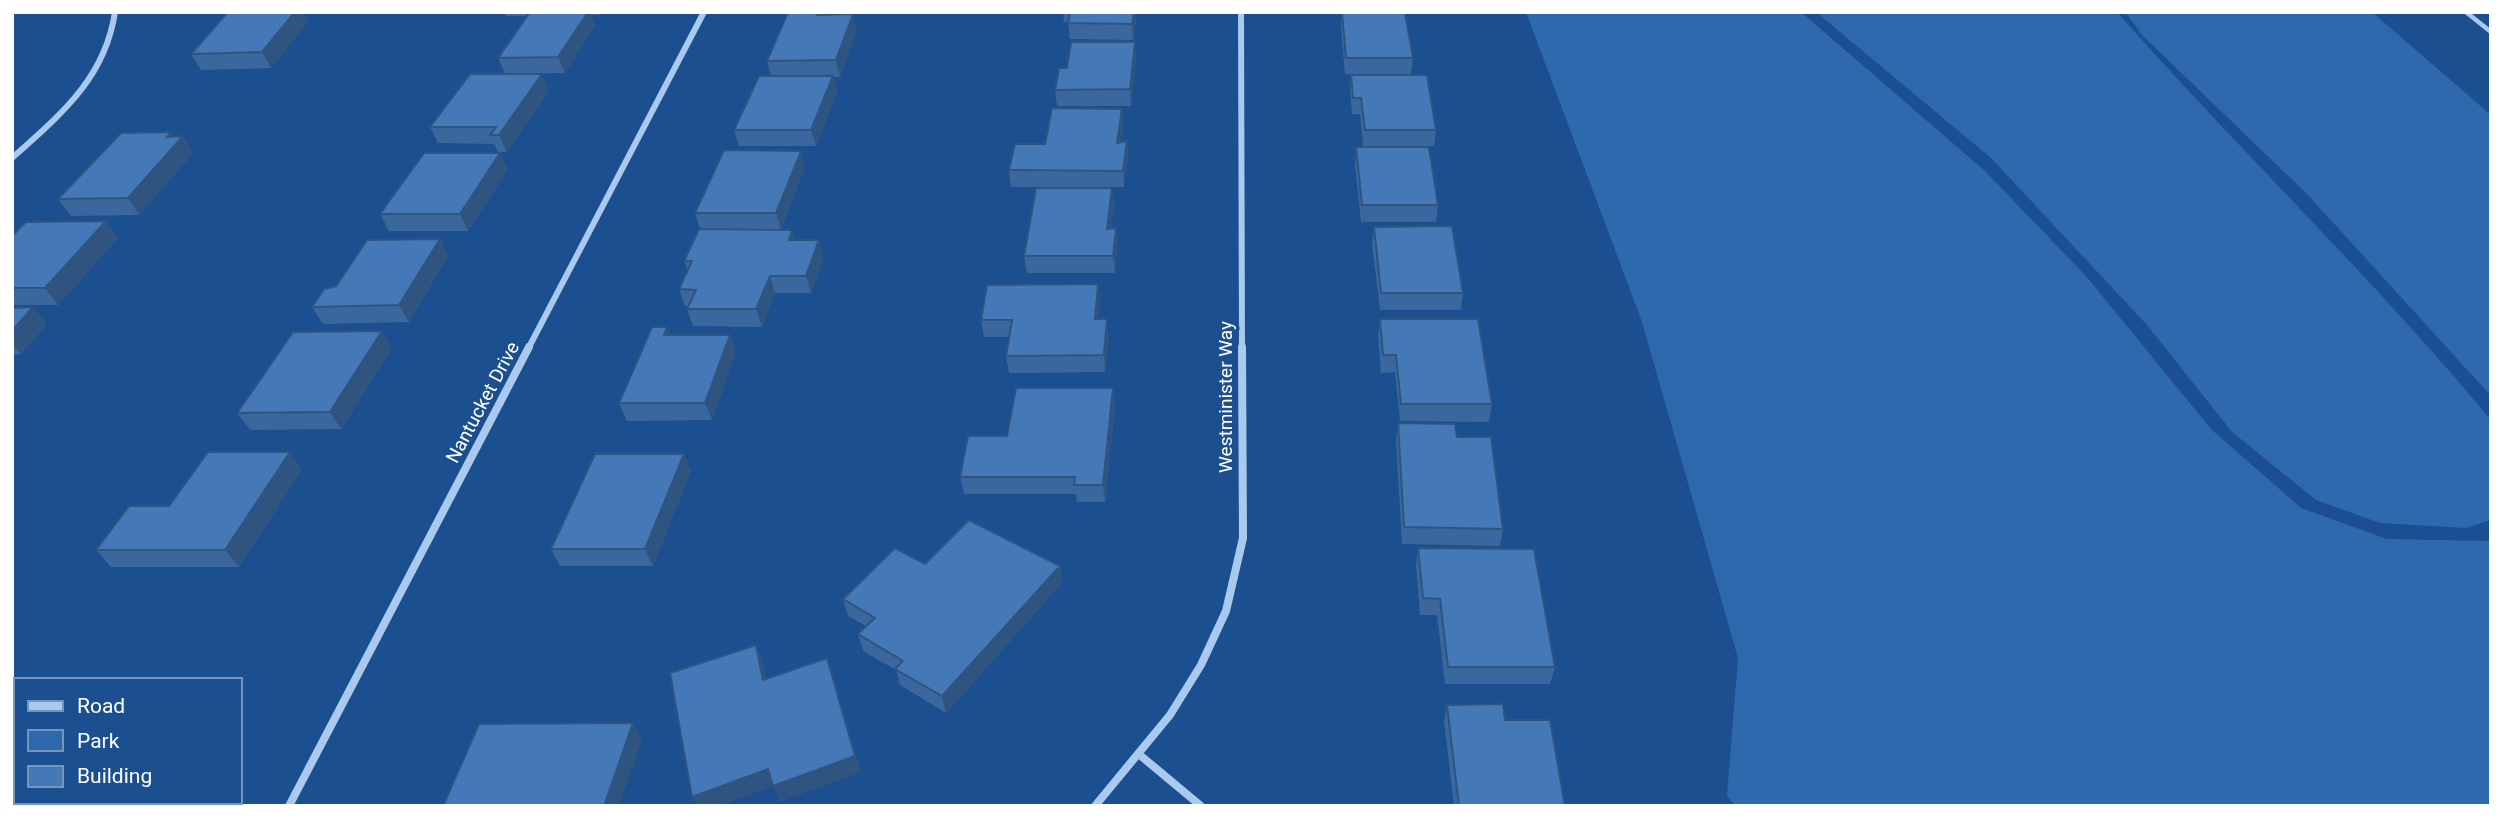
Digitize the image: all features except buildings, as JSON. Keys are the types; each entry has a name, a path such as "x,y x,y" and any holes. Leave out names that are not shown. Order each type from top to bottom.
{"street":[{"path":"12,158 62,110 97,69 114,34 116,12"},
{"name":"Nantucket Drive","path":"289,806 704,12"},
{"name":"Westminister Way","path":"1095,806 1141,755 1186,695 1226,610 1243,538 1241,12"},
{"path":"1141,755 1200,806"}],"lane":[{"path":"2466,12 2491,32"}],"green space":[{"path":"1526,12 1801,12 1985,171 2086,276 2211,429 2301,508 2387,539 2491,541 2491,806 1736,806 1727,796 1738,658 1642,322"},
{"path":"1816,12 2117,12 2400,316 2491,420 2491,520 2466,528 2380,523 2316,500 2232,432 2147,325 1991,158"},
{"path":"2125,12 2372,12 2491,115 2491,396 2307,194 2143,36"}]}
